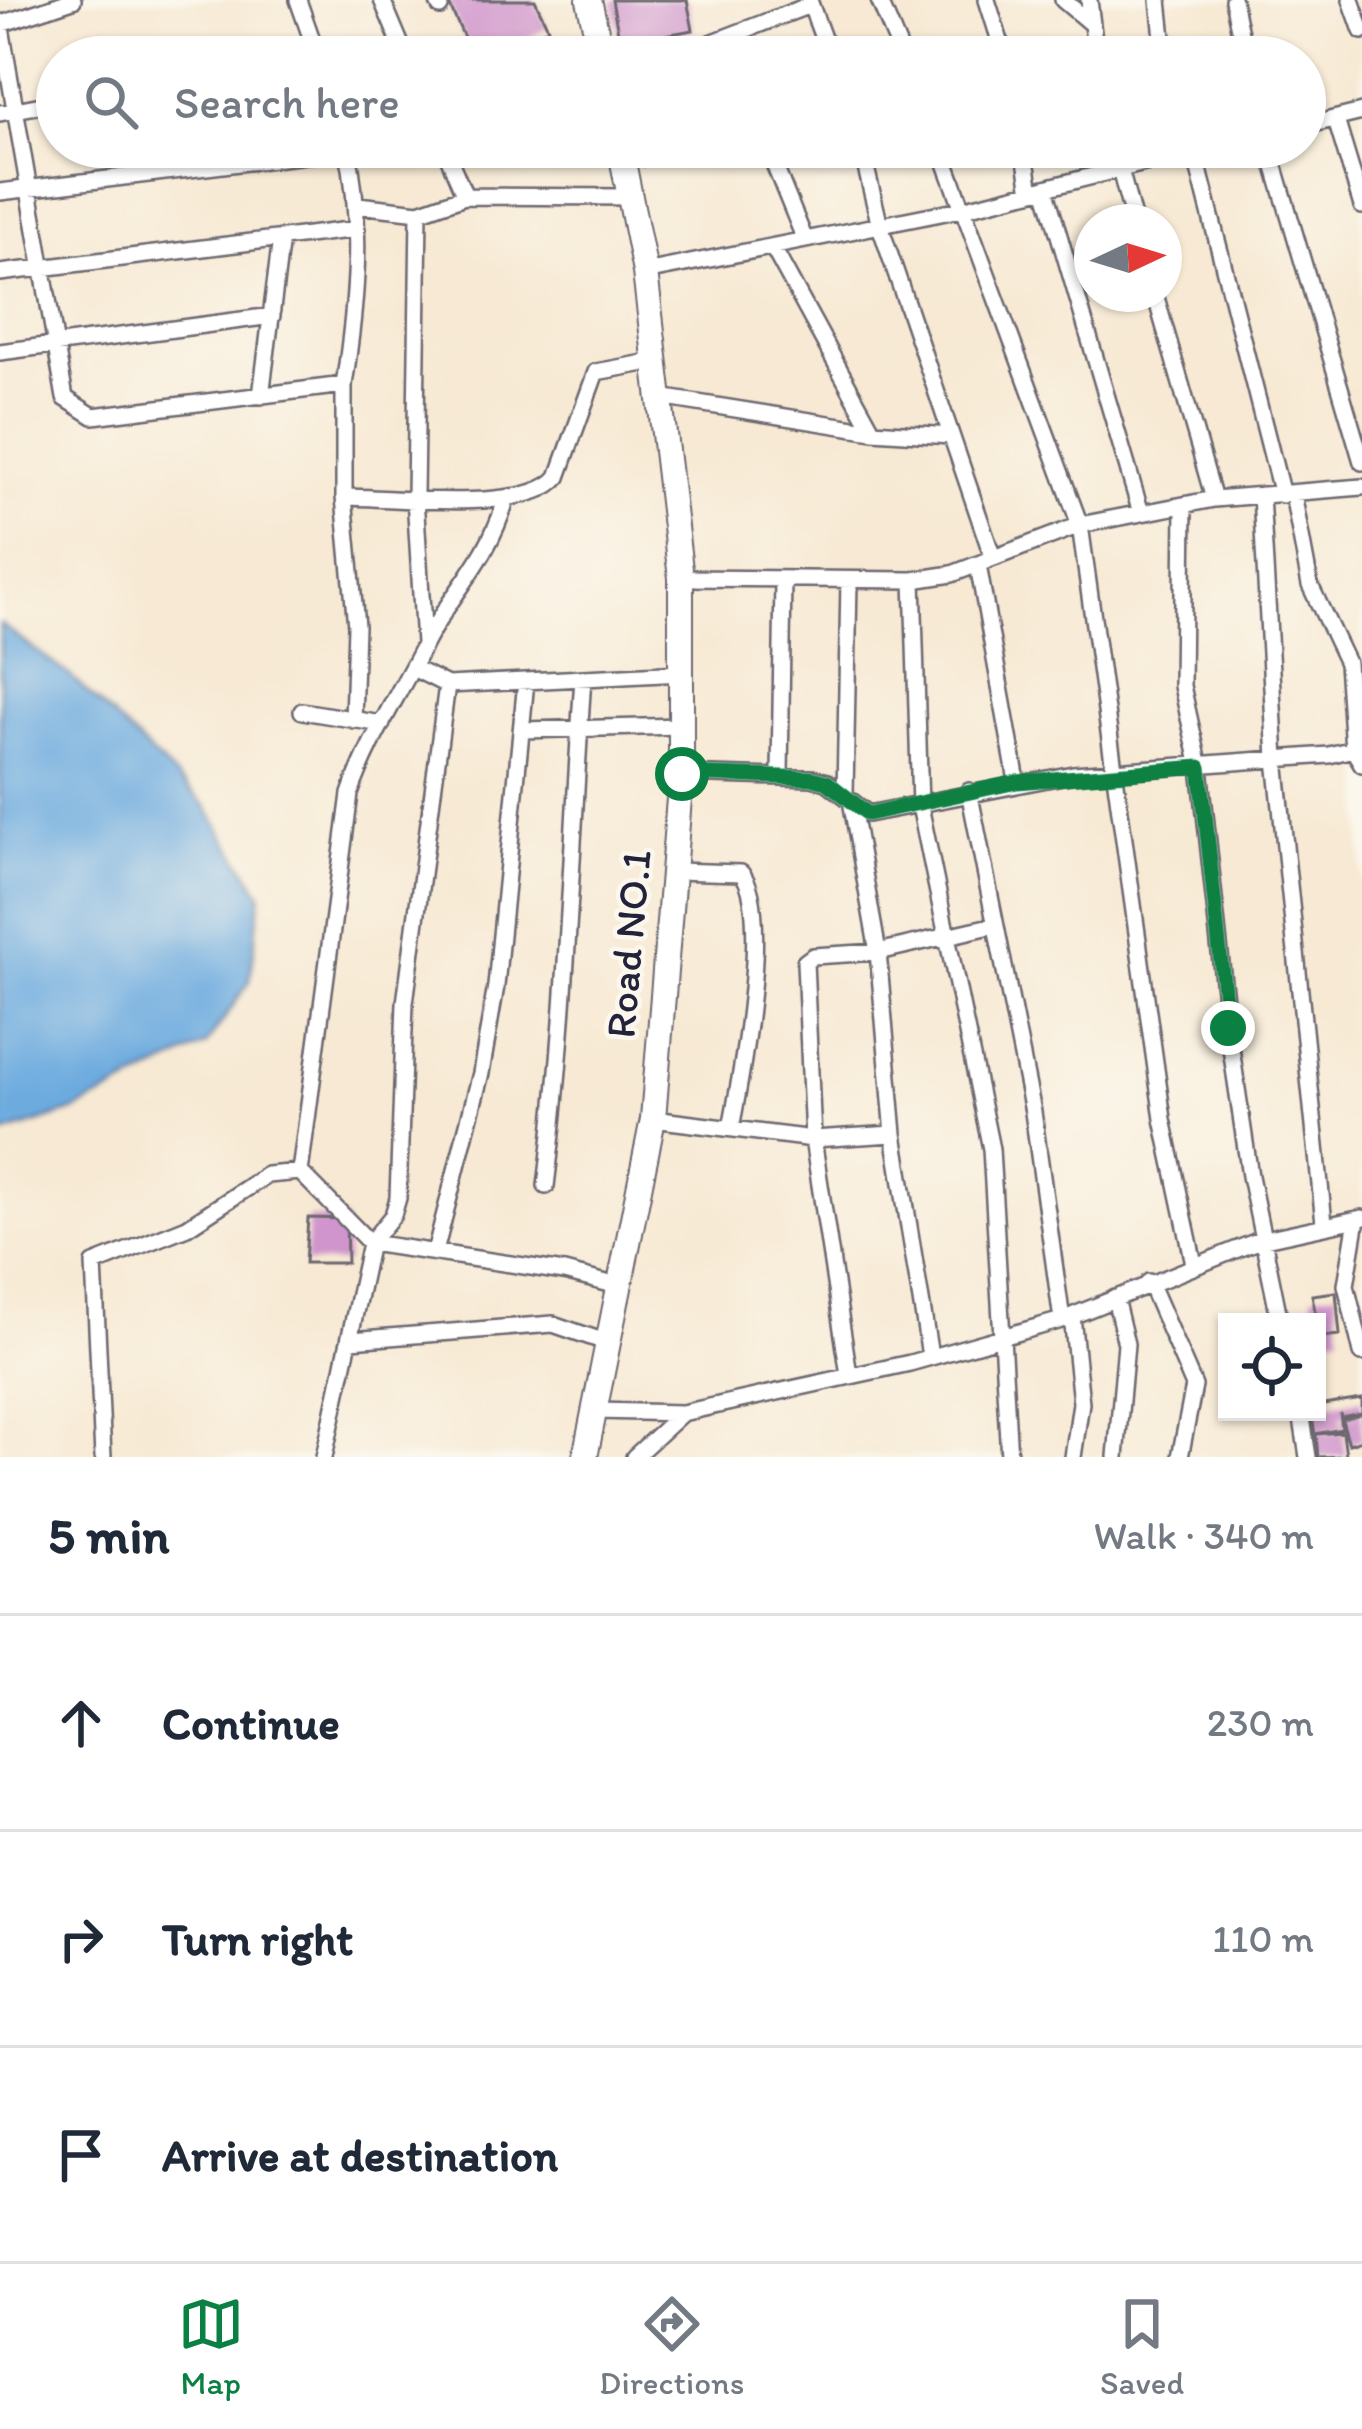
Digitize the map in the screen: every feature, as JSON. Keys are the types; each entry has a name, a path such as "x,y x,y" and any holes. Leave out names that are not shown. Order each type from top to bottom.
{"highway":[{"path":"589,0 597,36"},
{"name":"Road NO.1","path":"585,1457 653,1119 682,774 681,578 645,272 624,168"}],"street":[{"path":"73,0 1,30 8,111 65,398 93,416 344,385"},
{"path":"298,0 311,36"},
{"path":"382,0 397,36"},
{"path":"879,0 894,36"},
{"path":"987,0 998,36"},
{"path":"1063,0 1089,22"},
{"path":"1089,0 1092,36"},
{"path":"1160,0 1163,36"},
{"path":"1233,0 1241,36"},
{"path":"1351,0 1362,31"},
{"path":"726,36 809,3 822,36"},
{"path":"1326,122 1362,112"},
{"path":"1336,120 1362,206"},
{"path":"0,192 187,168"},
{"path":"352,168 358,205 355,314 344,385 344,497 356,626 353,720"},
{"path":"453,168 465,196"},
{"path":"775,168 805,240"},
{"path":"866,168 880,226 951,436 985,561 1017,782"},
{"path":"949,168 1080,525 1163,1119 1193,1264"},
{"path":"1031,168 1141,513"},
{"path":"645,272 967,208 1111,168"},
{"path":"1119,168 1129,204"},
{"path":"1197,168 1310,585 1347,663 1357,756"},
{"path":"1275,168 1362,462"},
{"path":"358,205 419,212 465,196 630,196"},
{"path":"419,212 416,496 424,644"},
{"path":"0,273 357,229"},
{"path":"261,396 281,238"},
{"path":"773,248 873,431"},
{"path":"1160,312 1214,499"},
{"path":"0,352 272,316"},
{"path":"344,497 506,500 547,488 558,477 596,372 656,361"},
{"path":"660,397 873,431 951,436"},
{"path":"681,578 913,580 985,561 1080,525 1214,499 1362,487"},
{"path":"1261,495 1276,759 1324,1223"},
{"path":"300,1172 350,794 424,644 474,574 506,500"},
{"path":"1184,506 1181,663 1200,767 1228,1028 1260,1240 1278,1313"},
{"path":"780,773 783,580"},
{"path":"913,580 920,806 991,1149 1009,1457"},
{"path":"849,581 849,800 878,952 894,1135 931,1357"},
{"path":"415,669 447,685 683,673"},
{"path":"546,1186 568,968 568,868 583,678"},
{"path":"435,1252 481,1072 496,986 526,680"},
{"path":"324,1457 370,1243 393,1215 398,1198 405,1003 447,685"},
{"path":"302,711 382,724"},
{"path":"523,730 682,727"},
{"path":"1357,756 1362,733"},
{"path":"682,774 780,773 827,782 868,814 1017,782 1357,756"},
{"path":"969,791 1037,1134 1081,1403 1073,1457"},
{"path":"674,872 741,873 750,886 754,942 747,1043 731,1128"},
{"path":"849,1375 813,1139 805,962 813,956 878,952 995,926"},
{"path":"653,1119 813,1139 894,1135"},
{"path":"300,1172 370,1243 622,1287"},
{"path":"103,1457 94,1264 187,1227 267,1175 300,1172"},
{"path":"596,1411 682,1413 1003,1339 1260,1240 1359,1218 1346,1285 1362,1353"},
{"path":"1149,1282 1194,1386 1180,1457"},
{"path":"1114,1298 1126,1344 1116,1457"},
{"path":"351,1340 553,1324 610,1344"},
{"path":"634,1457 682,1413"},
{"path":"1302,1421 1308,1457"}],"water":[{"path":"0,624 69,675 206,806 261,894 250,981 206,1045 73,1111 0,1135"}],"building":[{"path":"447,0 535,0 548,28 531,36 463,36"},
{"path":"612,0 687,0 693,30 619,36"},
{"path":"308,1218 346,1219 347,1263 305,1263"},
{"path":"1336,1292 1340,1335 1326,1336 1326,1313 1315,1313 1312,1295"},
{"path":"1362,1399 1362,1413 1341,1417 1340,1413 1342,1429 1315,1434 1313,1421 1326,1421 1326,1405"},
{"path":"1362,1413 1362,1440 1349,1444 1342,1420"},
{"path":"1343,1432 1346,1456 1318,1457 1316,1434"}],"route":[{"path":"682,774 780,773 812,778 827,782 858,811 868,814 1073,774 1200,767 1228,1028"}]}
